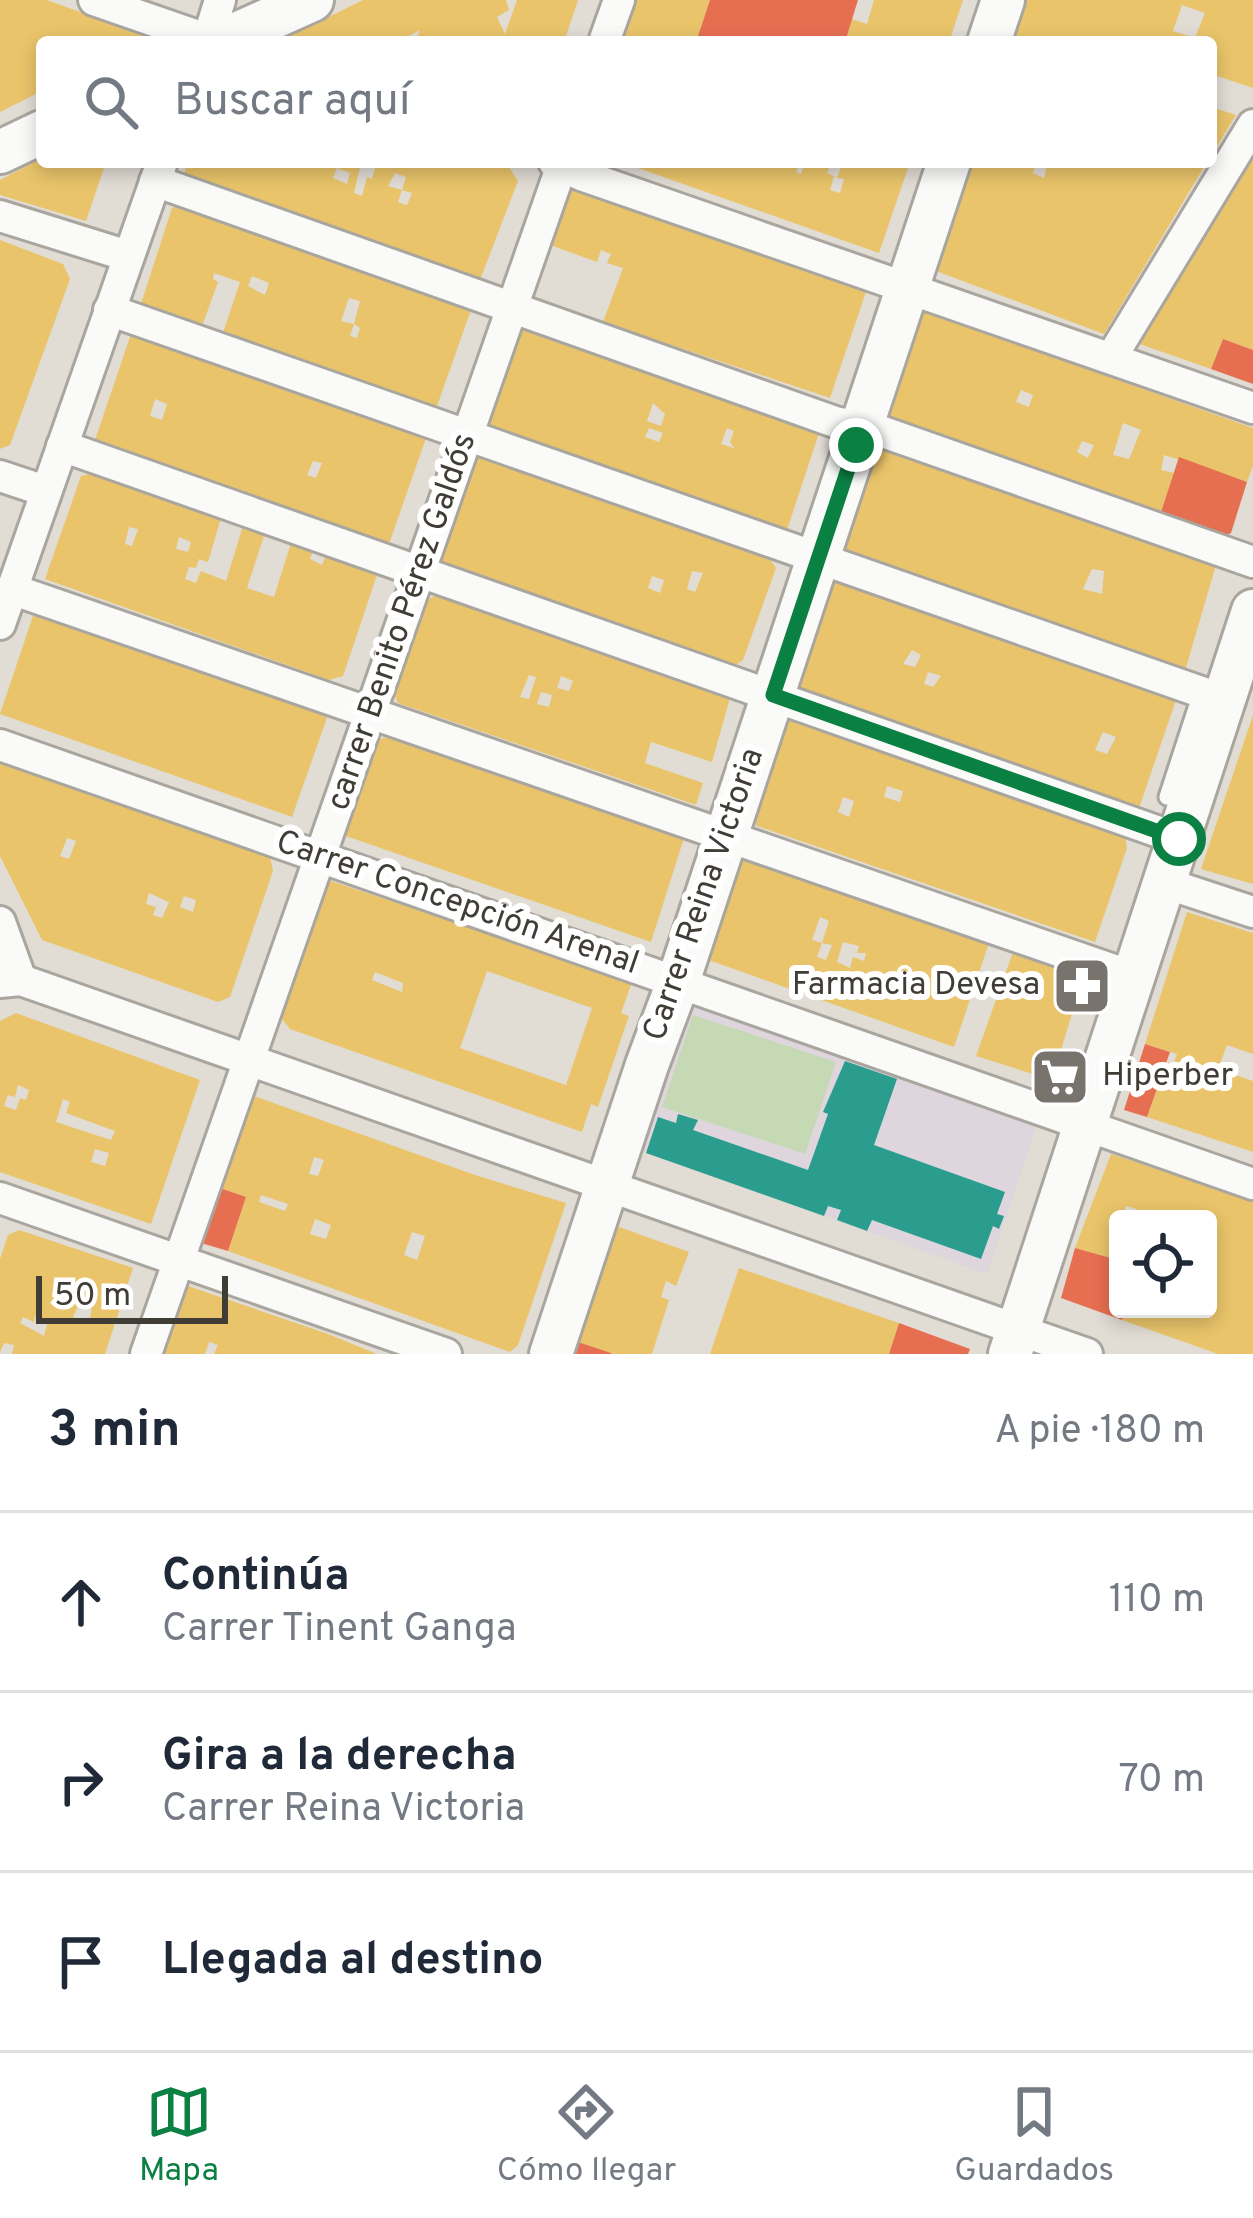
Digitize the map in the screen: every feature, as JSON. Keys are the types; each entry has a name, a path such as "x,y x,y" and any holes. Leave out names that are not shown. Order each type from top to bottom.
{"main road":[{"path":"232,36 312,0"},
{"path":"991,36 1003,0"},
{"path":"0,152 36,135"},
{"name":"Carrer Reina Victoria","path":"551,1354 947,168"},
{"path":"1014,1341 1253,611"}],"street":[{"path":"94,0 195,36"},
{"path":"205,36 220,0"},
{"path":"606,36 619,0"},
{"path":"1111,358 1253,125"},
{"name":"carrer Benito Pérez Galdós","path":"146,1354 558,168"},
{"path":"571,168 1253,409"},
{"path":"0,624 158,171 512,308 1253,562"},
{"path":"0,216 128,256"},
{"path":"109,310 818,559 1229,681"},
{"path":"62,446 1179,839"},
{"path":"0,476 45,491"},
{"path":"11,589 1134,977"},
{"name":"Carrer Concepción Arenal","path":"0,745 1253,1184"},
{"path":"1165,883 1253,912"},
{"path":"0,922 10,981 607,1185 1014,1341 1088,1354"},
{"path":"0,1198 446,1354"}],"lane":[{"path":"1167,797 1229,681"},
{"path":"0,1005 10,981"}],"shaded area":[{"path":"687,1003 1037,1125 987,1274 640,1150"}],"green space":[{"path":"693,1015 836,1062 805,1154 662,1107"}],"building: Viviendas":[{"path":"0,0 47,0 146,36 36,36 36,94 0,112"},
{"path":"363,0 506,0 509,10 497,17 505,34 517,0 578,0 566,36 418,36 420,30 409,36 290,36"},
{"path":"635,0 710,0 698,36 622,36"},
{"path":"874,0 963,0 951,36 847,36 852,19 867,24"},
{"path":"1026,0 1253,0 1253,88 1217,76 1217,36 1196,36 1205,13 1182,5 1173,31 1189,36 1013,36"},
{"path":"1217,109 1236,115 1217,146"},
{"path":"1253,150 1253,350 1223,339 1211,369 1134,342"},
{"path":"36,161 36,168 104,168 86,221 0,195 0,180"},
{"path":"186,168 337,168 360,168 354,193 362,196 375,168 510,168 518,181 480,280 184,173","holes":["337,168 350,173 347,184 333,178","395,173 406,177 402,190 388,186","402,190 412,193 407,205 398,202"]},
{"path":"638,168 798,168 801,174 803,168 829,168 827,173 834,176 830,190 840,193 841,168 908,168 879,253"},
{"path":"969,168 1034,168 1033,173 1044,178 1046,168 1203,168 1104,334 936,271"},
{"path":"570,188 867,289 830,398 603,322 623,268 607,263 611,254 601,250 597,262 550,245"},
{"path":"186,203 472,307 435,412 222,336 240,282 214,273 218,282 201,329 140,307 172,208","holes":["252,276 269,283 265,295 248,286","349,298 360,301 354,324 341,321"]},
{"path":"0,240 63,264 70,279 10,445 0,449"},
{"path":"923,311 1253,428 1253,466 1247,482 1164,455 1161,470 1174,473 1160,515 887,417","holes":["1021,390 1033,395 1029,407 1016,402","1123,423 1141,430 1129,459 1113,455","1082,441 1094,445 1088,458 1077,452"]},
{"path":"522,322 822,424 786,533 492,436 487,426","holes":["653,403 665,414 661,426 647,421","649,428 663,433 659,442 645,437","727,428 734,431 730,442 734,448 721,444"]},
{"path":"131,334 426,438 388,547 94,443","holes":["155,399 167,404 162,420 150,416","313,461 322,463 316,478 307,475"]},
{"path":"876,445 1216,565 1185,671 849,556 844,544","holes":["1092,569 1104,571 1102,594 1083,589"]},
{"path":"478,457 768,557 776,568 743,660 731,668 438,567","holes":["692,571 703,573 695,592 687,589","652,576 664,580 660,593 648,588"]},
{"path":"93,473 221,518 208,562 199,559 196,568 189,567 185,579 196,583 201,571 226,581 243,526 265,533 247,588 274,597 291,543 313,551 310,559 322,565 326,555 378,572 343,676 329,680 45,579 81,476","holes":["129,527 138,529 132,546 125,544","179,537 191,542 188,552 176,549"]},
{"path":"832,581 1176,700 1138,811 796,687","holes":["912,650 921,655 915,667 903,664","928,672 941,676 933,687 924,684","1103,732 1116,737 1107,754 1095,750"]},
{"path":"438,594 731,694 712,762 651,742 645,763 703,783 696,805 398,703 393,692 427,600","holes":["529,675 536,677 529,699 520,697","561,676 573,681 569,691 557,688","541,692 552,695 549,707 537,704"]},
{"path":"34,613 328,715 292,817 0,714"},
{"path":"1253,715 1253,884 1201,869"},
{"path":"796,719 1125,836 1127,848 1095,942 757,826 751,814 782,723","holes":["887,786 903,791 900,802 884,797","843,797 854,801 849,817 838,812"]},
{"path":"388,737 684,838 651,942 343,835 376,740"},
{"path":"0,762 270,857 273,871 230,997 218,1002 42,940 0,856","holes":["67,838 76,841 69,859 60,856","149,893 169,902 162,918 153,915 156,907 146,904","184,896 196,900 193,912 180,907"]},
{"path":"746,860 989,943 954,1047 703,958 735,865","holes":["820,917 829,921 822,943 812,940","843,942 859,946 857,953 866,953 864,961 853,957 850,968 837,962","822,943 832,945 826,960 817,957"]},
{"path":"328,880 632,982 621,1013 629,1016 598,1107 591,1104 582,1132 290,1029 279,1015","holes":["487,971 592,1008 566,1085 460,1048","375,972 403,983 402,992 372,980"]},
{"path":"1187,912 1253,933 1253,1054 1227,1045 1218,1069 1253,1081 1253,1152 1147,1117 1164,1070 1171,1072 1177,1054 1145,1044"},
{"path":"1013,952 1083,977 1052,1080 976,1056"},
{"path":"16,1013 200,1080 151,1224 0,1172 0,1021","holes":["18,1085 29,1090 26,1100 20,1098 16,1110 4,1106 8,1095 15,1097","63,1099 70,1102 66,1113 115,1131 111,1140 56,1122","95,1149 109,1153 105,1166 91,1162"]},
{"path":"254,1096 566,1203 518,1345 510,1352 228,1251 246,1197 220,1188","holes":["314,1157 324,1160 318,1176 309,1174","261,1195 288,1204 285,1211 259,1202","315,1219 331,1225 326,1239 310,1234","412,1232 425,1236 417,1260 404,1255"]},
{"path":"1111,1154 1253,1201 1253,1354 1218,1354 1122,1320 1217,1318 1217,1210 1126,1206 1109,1210 1109,1257 1075,1248"},
{"path":"616,1226 689,1252 676,1286 666,1281 661,1297 669,1300 652,1354 613,1354 578,1342"},
{"path":"19,1230 133,1268 105,1354 12,1354 14,1345 4,1343 0,1352 0,1259 8,1235","holes":["79,1304 92,1309 89,1322 73,1317","35,1316 48,1321 44,1336 20,1323 23,1317 34,1322"]},
{"path":"739,1268 899,1323 889,1354 710,1354"},
{"path":"185,1285 377,1354 214,1354 218,1345 209,1342 205,1354 160,1354"}],"building: Comercios":[{"path":"710,0 858,0 847,36 698,36"},
{"path":"1223,339 1253,350 1253,384 1211,369"},
{"path":"1179,457 1247,482 1231,533 1220,538 1160,515"},
{"path":"1145,1044 1170,1052 1147,1117 1124,1110"},
{"path":"220,1188 246,1197 228,1251 201,1243"},
{"path":"1075,1248 1109,1257 1109,1315 1061,1298"},
{"path":"899,1323 970,1349 968,1354 889,1354"},
{"path":"578,1342 611,1353 611,1354 574,1354"}],"building: Escuelas":[{"path":"845,1061 897,1079 874,1145 1005,1192 997,1214 1004,1216 999,1229 993,1226 981,1259 872,1220 867,1231 837,1220 841,1210 828,1206 824,1216 646,1153 658,1117 676,1123 678,1114 698,1120 693,1130 808,1170 828,1114 823,1112"}],"place":[{"name":"Farmacia Devesa","path":"1082,986"},
{"name":"Hiperber","path":"1060,1077"}],"route":[{"path":"856,445 773,695 1179,839"}]}
